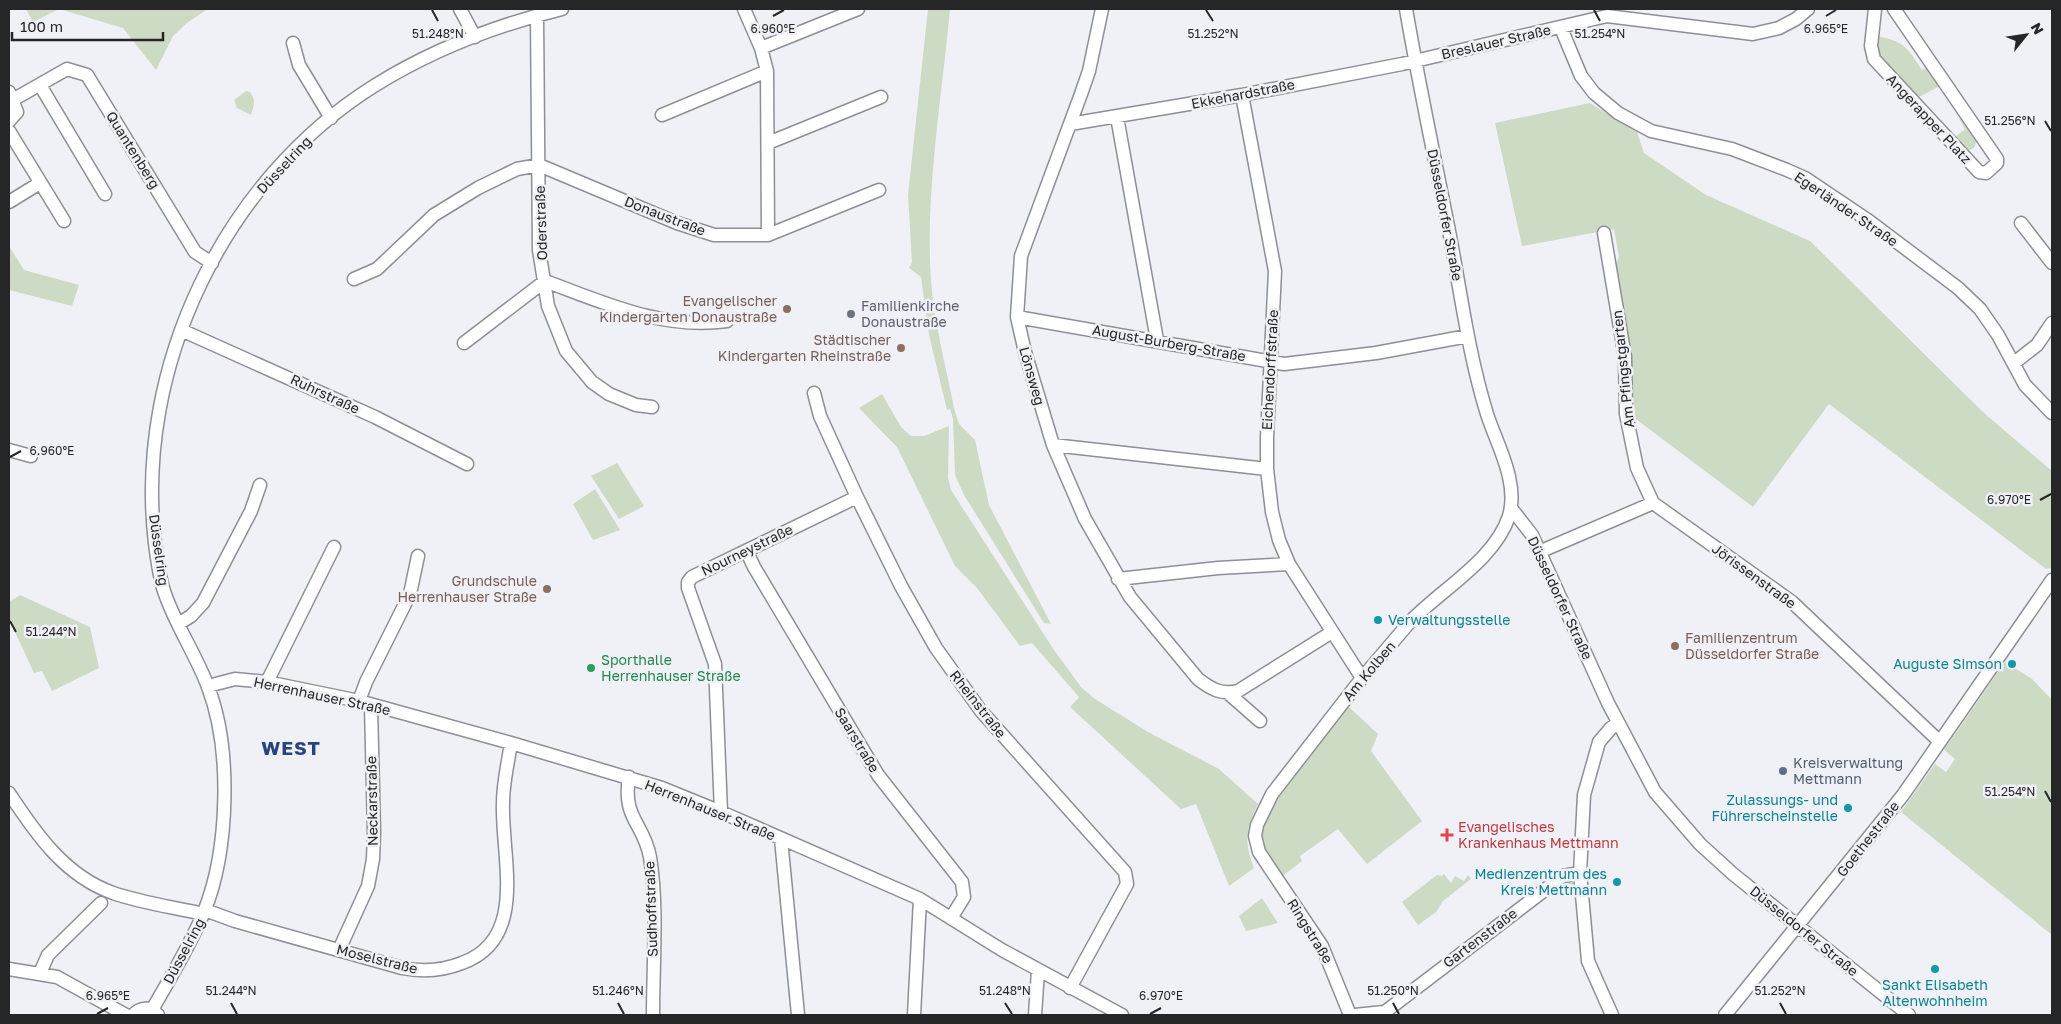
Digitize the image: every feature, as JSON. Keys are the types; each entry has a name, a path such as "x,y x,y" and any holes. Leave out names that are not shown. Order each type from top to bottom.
{"street":[{"path":"460,9 475,37"},
{"name":"Düsselring","path":"155,1012 204,912 217,863 224,786 221,733 208,686 178,624 161,581 155,540 153,501 154,458 160,410 182,330 212,263 238,219 262,187 300,145 331,118 374,86 443,50 542,13 562,9"},
{"path":"744,9 761,48 767,71 768,235"},
{"path":"761,48 858,9"},
{"name":"Lönsweg","path":"1102,9 1088,71 1021,256 1017,317 1024,352 1053,445 1085,519 1118,579 1198,679 1216,691 1228,693 1260,721"},
{"name":"Düsseldorfer Straße","path":"1406,9 1468,336 1487,413 1508,476 1512,492 1511,508 1526,525 1618,723 1649,782 1700,844 1733,874 1908,1015"},
{"path":"1607,16 1622,9"},
{"name":"Breslauer Straße","path":"1415,61 1607,16 1753,34 1779,28 1796,20 1808,9"},
{"name":"Angerapper Platz","path":"1875,9 1871,46 1874,58 1979,172 1986,173 1997,163 1996,158 1894,9"},
{"name":"Oderstraße","path":"542,13 539,250 548,306 566,351 592,382 618,398 636,405 652,407"},
{"name":"Egerländer Straße","path":"1561,28 1575,66 1594,93 1618,113 1651,130 1732,149 1787,170 1826,192 1968,296 1990,323 2031,392 2052,413"},
{"path":"293,43 299,65 331,118"},
{"name":"Ekkehardstraße","path":"1070,124 1242,95 1415,61"},
{"name":"Quantenberg","path":"9,121 17,112 10,98 40,85 67,69 86,75 195,252 212,263"},
{"path":"662,116 767,71"},
{"path":"40,85 105,194"},
{"name":"Eichendorffstraße","path":"1242,95 1274,260 1269,361 1267,469 1272,512 1279,540 1288,564 1332,632"},
{"path":"768,143 881,97"},
{"path":"1117,116 1157,340"},
{"path":"9,131 64,221"},
{"path":"354,279 377,269 434,215 478,188 517,169 539,165"},
{"name":"Donaustraße","path":"539,165 677,223 714,235 768,235 879,190"},
{"path":"9,202 40,183"},
{"path":"2020,223 2052,263"},
{"name":"Am Pfingstgarten","path":"1604,233 1625,357 1626,414 1636,468 1653,502"},
{"path":"464,343 545,281 642,316 684,323 704,324 727,321"},
{"name":"August-Burberg-Straße","path":"1017,317 1157,340 1284,364 1348,356 1468,336"},
{"path":"2014,363 2033,349 2052,322"},
{"name":"Ruhrstraße","path":"182,330 375,417 467,464"},
{"name":"Rheinstraße","path":"814,393 820,416 857,497 911,605 936,648 980,711 1125,872 1127,884 1070,988"},
{"path":"1053,445 1267,469"},
{"path":"9,450 31,456"},
{"path":"178,624 192,616 203,603 251,511 260,485"},
{"name":"Nourneystraße","path":"721,812 715,664 688,588 688,582 692,577 857,497"},
{"path":"1539,552 1653,502"},
{"name":"Jörissenstraße","path":"1653,502 1800,609 1940,742"},
{"name":"Am Kolben","path":"1259,852 1256,836 1261,814 1266,803 1362,678 1428,603 1490,550 1501,535 1511,508"},
{"path":"267,682 334,547"},
{"name":"Saarstraße","path":"747,552 754,567 878,775 962,882 964,897 951,918"},
{"path":"359,702 366,682 410,594 418,556"},
{"path":"1118,579 1218,568 1288,564"},
{"name":"Goethestraße","path":"1725,1015 1798,927 1902,794 2052,580"},
{"path":"1228,693 1245,687 1332,632 1362,678"},
{"name":"Herrenhauser Straße","path":"208,686 235,679 267,682 359,702 628,777 721,812 920,899 1038,971 1122,1015"},
{"name":"Neckarstraße","path":"339,950 368,886 373,859 371,706"},
{"path":"1612,1015 1588,961 1580,872 1584,795 1599,742 1618,723"},
{"name":"Moselstraße","path":"9,793 51,850 81,877 124,896 204,912 418,971 442,969 473,960 489,946 502,928 506,910 502,805 511,743"},
{"name":"Sudhoffstraße","path":"628,777 626,794 628,807 649,855 653,885 654,1015"},
{"path":"781,839 798,1015"},
{"name":"Ringstraße","path":"1259,852 1322,946 1350,1015"},
{"name":"Gartenstraße","path":"1355,1015 1382,1013 1562,876 1580,872"},
{"path":"914,1015 920,899"},
{"path":"40,973 48,955 101,903"},
{"path":"9,969 40,973 62,980 126,1015"},
{"path":"1035,1015 1038,971"},
{"path":"133,1015 141,1009 155,1012"}],"green space":[{"path":"26,9 59,9 33,22"},
{"path":"59,9 208,9 188,22 173,36 156,70 123,28"},
{"path":"928,9 950,9 935,145 930,214 931,281 941,344 954,408 959,424 975,440 989,505 1051,624 1044,623 964,495 955,475 953,419 950,409 947,410 929,335 921,277 909,268 912,262 908,195"},
{"path":"1876,36 1893,40 1904,46 1922,70 1926,68 1929,73 1932,70 1958,109 1956,112 1940,86 1915,99 1878,56"},
{"path":"246,91 250,92 254,100 251,115 237,108 234,100"},
{"path":"1590,103 1637,132 1644,153 1706,195 1810,241 1984,413 2052,471 2051,568 2046,569 1829,404 1753,507 1629,414 1615,266 1619,257 1614,229 1522,246 1495,123"},
{"path":"1929,108 1955,137 1965,129 1959,118 1963,115 1977,139 1974,148 1965,152 1926,111"},
{"path":"9,246 24,270 79,285 72,306 9,290"},
{"path":"882,394 901,427 911,436 924,436 949,426 948,478 951,490 1054,650 1081,687 1095,699 1148,732 1219,769 1258,804 1250,821 1247,836 1254,868 1229,886 1196,804 1181,809 1070,707 1079,697 1032,643 1020,646 977,588 955,566 897,447 859,408"},
{"path":"617,463 644,506 619,519 591,476"},
{"path":"595,489 620,530 593,540 573,504"},
{"path":"20,595 90,627 99,668 52,691 42,671 34,673 9,619 9,602"},
{"path":"2005,662 2032,679 2052,700 2052,935 1901,812 1935,764 1946,772 1955,759 1944,750"},
{"path":"1347,705 1378,734 1371,751 1422,821 1367,864 1338,829 1300,856 1302,861 1280,878 1265,851 1263,843 1262,836 1265,817 1270,805"},
{"path":"1444,874 1451,883 1455,876 1464,881 1468,875 1471,879 1443,901 1436,912 1418,925 1402,902 1437,875 1442,876"},
{"path":"1565,880 1571,880 1575,887 1571,894 1565,894 1561,890 1561,884"},
{"path":"1262,898 1278,923 1246,931 1239,916"}],"place":[{"name":"Evangelischer Kindergarten Donaustraße","path":"787,309"},
{"name":"Familienkirche Donaustraße","path":"851,314"},
{"name":"Städtischer Kindergarten Rheinstraße","path":"901,348"},
{"name":"Grundschule Herrenhauser Straße","path":"547,589"},
{"name":"Verwaltungsstelle","path":"1378,620"},
{"name":"Familienzentrum Düsseldorfer Straße","path":"1675,646"},
{"name":"Auguste Simson","path":"2012,664"},
{"name":"Sporthalle Herrenhauser Straße","path":"591,668"},
{"name":"Kreisverwaltung Mettmann","path":"1783,771"},
{"name":"Zulassungs- und Führerscheinstelle","path":"1848,808"},
{"name":"Evangelisches Krankenhaus Mettmann","path":"1447,835"},
{"name":"Medienzentrum des Kreis Mettmann","path":"1617,882"},
{"name":"Sankt Elisabeth Altenwohnheim","path":"1935,969"}],"district":[{"name":"WEST","path":"291,748"}]}
